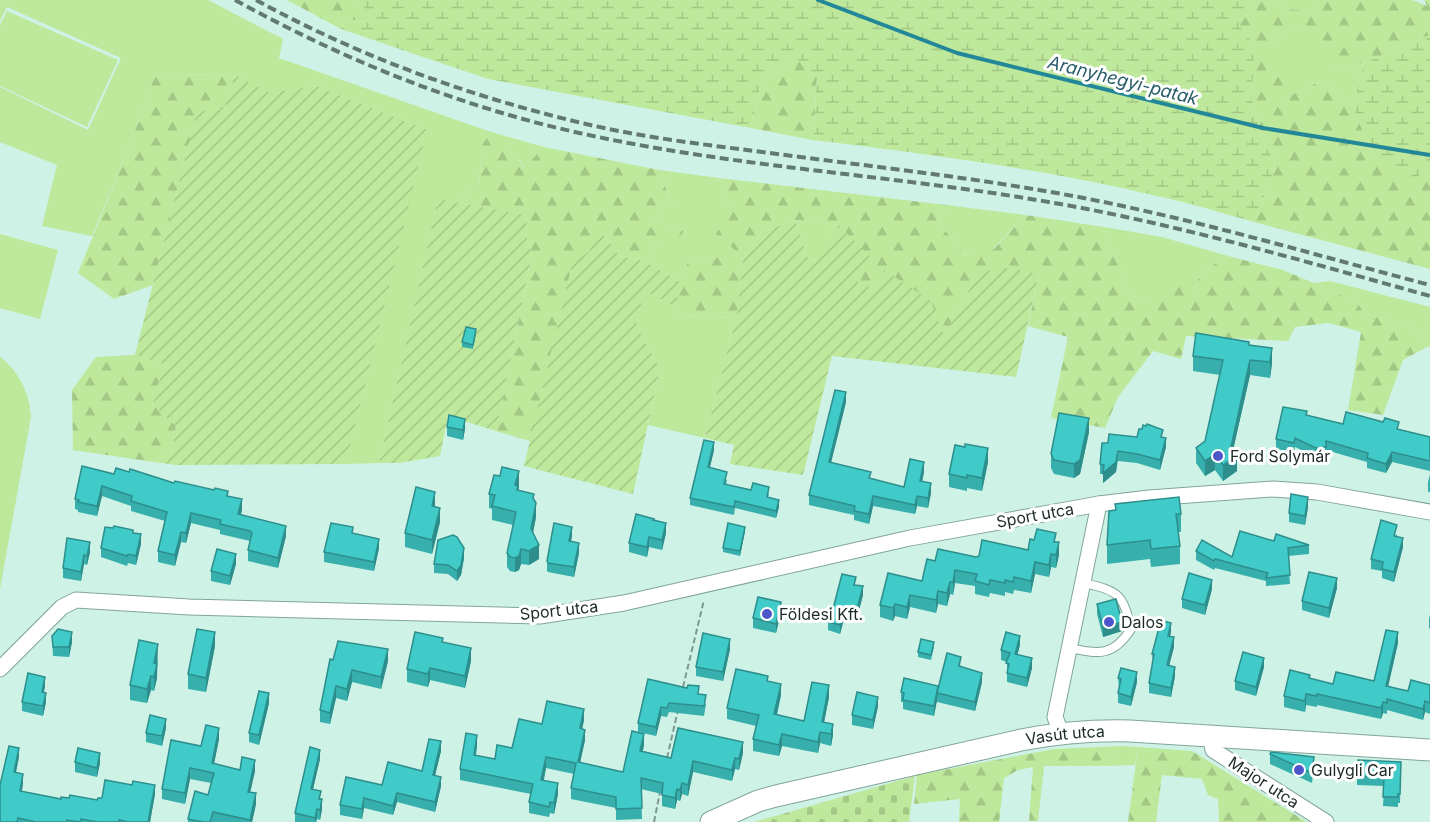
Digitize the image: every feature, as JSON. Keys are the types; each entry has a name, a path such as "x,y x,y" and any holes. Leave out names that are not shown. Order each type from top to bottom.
{"street":[{"name":"Sport utca","path":"0,669 62,607 75,600 200,608 540,616 624,603 910,538 1099,504 1149,498 1273,489 1317,492 1430,512"},
{"name":"Sport utca","path":"1061,733 1055,717 1099,504"},
{"name":"Vasút utca","path":"711,822 758,801 1061,733 1107,730 1430,750"},
{"name":"Major utca","path":"1211,736 1213,750 1326,822"}],"lane":[{"path":"1070,648 1099,654 1113,649 1131,629 1126,606 1118,595 1101,587 1084,583"}],"path":[{"path":"682,692 707,589 706,583"},
{"path":"665,767 679,702"},
{"path":"654,822 661,789"}],"green space":[{"path":"0,0 208,0 283,39 279,58 491,132 544,147 526,167 491,133 482,145 479,185 459,203 438,200 379,463 346,464 426,130 316,86 270,94 235,75 155,74 131,142 92,236 42,226 57,165 0,142 0,87 88,130 121,58 7,7 0,21"},
{"path":"287,0 356,0 370,13 368,23 345,18 341,29"},
{"path":"356,0 1259,0 1239,25 1254,45 1252,100 1262,139 1276,165 1254,222 1114,186 1029,170 813,140 817,77 797,59 763,75 751,128 488,79 341,29 345,18 368,23 370,13"},
{"path":"1259,0 1317,0 1315,11 1286,9"},
{"path":"1259,0 1286,9 1315,11 1317,0 1412,0 1427,6 1424,0 1430,0 1430,35 1364,63 1335,67 1309,40 1308,26 1285,30 1272,45 1254,45 1239,25"},
{"path":"7,11 118,60 87,127 0,86 0,25"},
{"path":"1308,26 1335,67 1364,63 1353,106 1321,81 1285,98 1253,51 1254,45 1272,45 1285,30"},
{"path":"1430,35 1430,159 1427,159 1416,182 1372,155 1353,106 1364,63"},
{"path":"1253,51 1290,59 1285,98 1321,81 1353,106 1372,155 1430,159 1430,269 1254,222 1276,165 1262,139 1252,100"},
{"path":"797,59 817,77 813,140 751,128 763,75"},
{"path":"155,74 235,75 224,109 197,112 153,285 114,299 78,273 131,142"},
{"path":"235,75 270,93 316,86 427,130 346,464 176,465 154,462 172,453 176,426 153,405 164,364 135,355 197,111 224,109"},
{"path":"491,132 525,167 544,147 659,170 673,207 658,208 655,221 684,231 674,244 661,241 644,261 619,256 605,236 590,251 530,441 496,431 532,254 526,235 527,215 459,203 479,185 482,145"},
{"path":"659,170 719,178 743,257 690,258 679,281 644,261 661,241 684,231 655,221 658,208 673,206"},
{"path":"719,178 946,205 938,222 965,255 971,249 994,249 1025,215 1104,227 1129,296 1152,298 1171,279 1193,290 1203,271 1228,256 1283,270 1356,301 1364,313 1413,328 1427,347 1403,360 1383,415 1348,410 1361,332 1329,323 1295,327 1288,341 1186,336 1181,359 1153,351 1118,397 1105,428 1051,418 1068,337 1028,326 1039,274 975,275 965,300 944,337 884,271 877,288 857,286 858,273 839,225 795,220 762,232 743,257 736,318 674,316 679,281 690,258 742,256 716,234 730,209"},
{"path":"438,199 527,215 526,235 532,254 496,431 448,416 440,456 399,463 379,463"},
{"path":"946,205 1025,215 993,249 971,249 965,255 938,222"},
{"path":"795,220 839,225 819,261 807,257"},
{"path":"795,220 807,257 818,261 839,225 870,257 858,273 858,285 877,288 884,270 931,301 944,336 965,300 975,275 1001,267 1039,274 1016,377 832,356 803,475 730,464 734,445 705,438 736,318 743,257 762,232"},
{"path":"1104,227 1162,237 1228,256 1203,271 1193,290 1152,298 1129,296"},
{"path":"0,234 58,250 40,319 0,308"},
{"path":"593,235 605,236 619,256 644,261 679,281 677,307 644,291 636,326 660,368 633,494 524,466 572,264 590,251"},
{"path":"1330,281 1430,307 1430,347 1427,347 1413,328 1364,313 1356,301 1313,283"},
{"path":"644,290 677,307 674,316 736,318 705,438 648,425 660,368 636,326"},
{"path":"135,355 164,364 153,405 176,426 172,453 154,462 73,450 72,390 96,357"},
{"path":"0,357 18,376 26,391 31,417 0,589"},
{"path":"1121,746 1138,747 1135,765 1102,766"},
{"path":"1121,746 1102,766 1044,766 1038,821 1029,821 1033,767 1018,770 1004,778 999,822 959,822 960,799 914,804 917,775 1054,749"},
{"path":"1138,747 1192,751 1307,822 1219,822 1218,799 1208,795 1202,779 1162,775 1156,822 1128,822"},
{"path":"915,776 909,822 754,822"}],"building":[{"path":"466,327 476,329 473,345 462,342"},
{"path":"1196,333 1272,348 1270,362 1250,360 1231,447 1237,455 1223,465 1215,454 1205,461 1196,448 1205,441 1223,360 1193,356"},
{"path":"835,390 846,392 829,462 871,472 869,478 904,487 910,459 924,462 920,481 931,483 928,498 917,496 915,505 873,496 869,514 854,511 855,506 809,495"},
{"path":"1283,407 1307,411 1306,415 1343,424 1346,412 1383,422 1385,418 1399,422 1397,429 1430,437 1430,461 1392,452 1386,464 1367,458 1368,453 1326,441 1326,447 1316,448 1295,438 1294,443 1276,439"},
{"path":"1059,413 1089,418 1080,460 1074,464 1054,460 1051,454"},
{"path":"449,415 465,419 463,430 447,427"},
{"path":"1147,424 1163,430 1161,437 1166,438 1160,460 1118,451 1116,462 1103,473 1104,465 1100,464 1102,443 1108,443 1109,434 1137,437 1139,429"},
{"path":"704,440 714,442 708,467 727,472 724,484 751,490 753,483 769,487 767,497 779,500 776,511 735,501 734,507 690,498"},
{"path":"965,444 988,448 982,478 967,475 967,478 949,474 955,445 965,447"},
{"path":"82,466 114,474 116,468 129,472 130,469 174,483 175,481 228,491 227,496 242,499 238,514 286,526 278,558 248,550 252,533 250,531 220,524 221,520 191,513 186,533 181,532 175,555 158,551 167,512 131,501 132,496 102,486 97,506 78,502 79,500 75,499"},
{"path":"502,467 519,471 515,485 518,486 517,490 534,494 533,498 536,503 531,529 539,545 529,551 521,549 519,556 515,558 510,557 507,553 516,512 492,506 495,495 489,494 494,475 500,476"},
{"path":"416,487 435,492 432,506 440,508 432,540 405,533"},
{"path":"1291,494 1308,497 1305,516 1289,513"},
{"path":"1179,497 1181,514 1176,514 1180,546 1151,549 1150,540 1107,545 1109,511 1116,510 1115,504"},
{"path":"636,514 666,523 662,540 649,537 647,547 629,543"},
{"path":"1381,520 1397,525 1394,536 1403,538 1394,572 1382,569 1383,562 1371,559"},
{"path":"331,523 353,527 352,533 379,539 374,562 324,552"},
{"path":"554,523 572,527 569,541 579,543 574,567 547,561"},
{"path":"728,523 745,527 740,551 723,548"},
{"path":"114,526 141,534 136,556 128,554 127,556 101,548 105,527 113,528"},
{"path":"1037,529 1056,533 1054,542 1059,542 1056,555 1051,554 1049,565 1035,562 1031,581 1014,577 1013,582 1005,580 1005,583 990,580 989,585 975,581 977,574 955,570 953,582 950,582 947,593 938,591 936,600 910,595 907,607 895,604 893,608 880,605 888,573 922,581 927,559 935,561 938,549 976,557 979,556 982,540 1028,550 1030,539 1034,540"},
{"path":"1240,531 1274,541 1276,534 1309,545 1288,548 1290,575 1266,578 1268,573 1215,559 1214,561 1196,551 1202,540 1232,557"},
{"path":"453,535 464,548 461,565 457,571 448,565 434,564 438,540"},
{"path":"67,538 90,542 87,556 84,555 81,572 63,568"},
{"path":"217,549 236,554 230,576 211,571"},
{"path":"1309,572 1337,578 1329,608 1302,601"},
{"path":"1189,573 1212,580 1205,605 1182,599"},
{"path":"842,574 856,577 854,585 863,586 856,613 844,610 840,625 828,622"},
{"path":"758,597 781,602 776,624 753,618"},
{"path":"1116,599 1122,622 1103,627 1097,604"},
{"path":"1161,620 1171,623 1168,636 1174,637 1167,665 1175,667 1171,688 1149,683 1154,654 1152,654"},
{"path":"58,629 72,632 69,647 53,647 52,636"},
{"path":"197,629 215,632 206,678 188,674"},
{"path":"1386,630 1398,632 1386,686 1408,691 1411,680 1430,685 1430,703 1425,701 1423,709 1387,699 1387,703 1383,702 1381,708 1317,694 1317,696 1306,694 1305,701 1284,696 1290,670 1333,684 1336,672 1374,681"},
{"path":"415,632 443,638 442,642 471,648 465,676 430,668 428,674 407,669"},
{"path":"1006,632 1020,636 1015,654 1032,658 1027,678 1007,673 1009,664 1006,663 1010,653 1001,650"},
{"path":"703,633 730,639 723,672 696,667"},
{"path":"921,639 934,642 931,655 918,652"},
{"path":"139,640 158,644 154,677 151,676 147,689 130,685"},
{"path":"338,641 388,649 381,677 352,670 347,689 336,686 330,713 320,710 330,659 333,660"},
{"path":"1243,652 1264,658 1256,687 1235,681"},
{"path":"947,653 961,657 959,666 982,673 975,702 937,693"},
{"path":"1121,668 1137,672 1131,697 1118,693"},
{"path":"736,669 768,676 767,681 781,684 774,714 804,721 812,682 829,685 822,722 833,724 831,734 820,732 818,742 782,734 779,745 753,739 759,715 727,708"},
{"path":"28,673 45,677 42,692 46,693 43,706 22,702"},
{"path":"904,678 938,686 934,706 903,700 904,693 901,692"},
{"path":"648,679 687,688 688,685 699,686 698,694 706,695 704,706 669,703 667,708 661,707 656,727 638,723"},
{"path":"259,691 269,693 259,735 249,733"},
{"path":"857,692 878,697 873,720 852,715"},
{"path":"547,701 584,709 580,728 585,730 578,762 623,772 632,731 644,734 640,751 671,758 678,728 743,742 739,759 735,758 732,770 693,761 688,785 682,783 680,790 677,789 675,798 662,795 663,783 641,778 642,808 616,809 616,797 571,788 576,763 546,757 541,780 558,783 554,803 550,802 549,807 529,802 533,784 460,769 466,733 477,735 474,755 495,759 497,745 512,748 519,719 542,724"},
{"path":"150,715 166,719 162,736 146,733"},
{"path":"206,725 219,728 212,763 240,770 242,757 255,760 248,792 256,793 250,820 213,812 210,822 188,819 195,791 208,795 214,773 190,768 185,793 162,789 171,740 201,746"},
{"path":"429,739 441,741 433,775 441,777 435,802 397,793 393,806 364,798 362,809 340,805 346,777 382,785 388,762 422,771"},
{"path":"9,746 19,748 14,772 23,774 20,791 61,799 61,797 69,798 70,795 97,800 102,798 105,780 132,785 133,781 155,785 148,822 119,820 119,822 98,822 81,819 80,822 67,820 67,822 36,822 18,818 17,822 0,822 0,785"},
{"path":"310,747 320,750 311,789 321,791 320,810 317,809 315,818 295,813"},
{"path":"78,748 100,753 97,768 75,762"},
{"path":"1271,752 1314,757 1312,773 1270,754"},
{"path":"1358,760 1401,762 1398,797 1383,797 1384,777 1357,776"}],"waterway":[{"name":"Aranyhegyi-patak","path":"818,0 957,53 1263,128 1430,155"}],"railway":[{"path":"235,0 307,37 380,70 455,98 534,122 596,137 721,158 974,190 1087,209 1235,243 1430,296"},
{"path":"256,0 335,40 417,73 501,101 586,124 671,140 968,179 1089,199 1236,233 1430,285"}],"place":[{"name":"Ford Solymár","path":"1218,456"},
{"name":"Földesi Kft.","path":"767,614"},
{"name":"Dalos","path":"1109,622"},
{"name":"Gulygli Car","path":"1299,770"}]}
